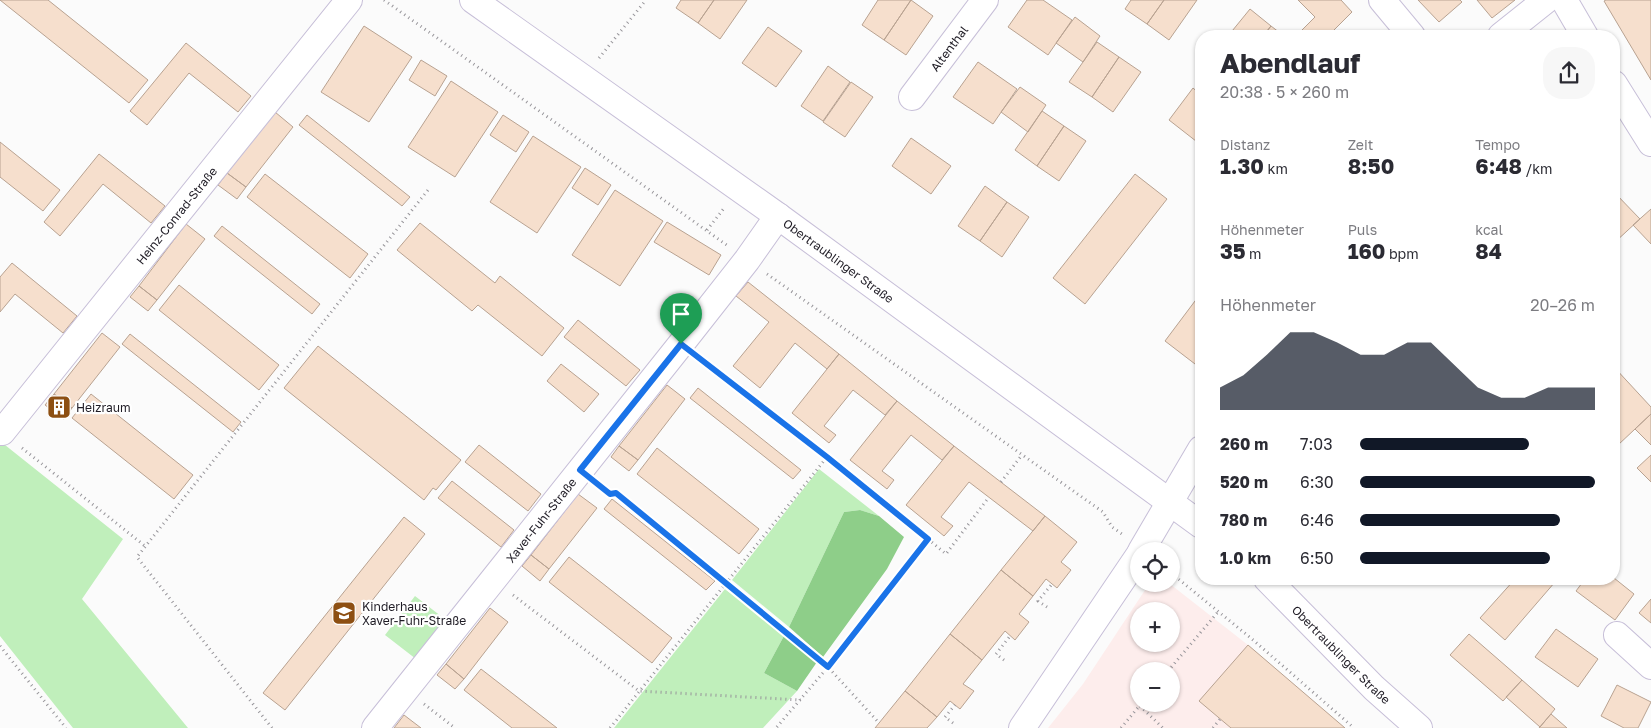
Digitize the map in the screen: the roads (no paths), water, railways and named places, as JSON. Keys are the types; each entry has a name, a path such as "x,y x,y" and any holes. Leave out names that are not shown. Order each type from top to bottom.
{"street":[{"name":"Heinz-Conrad-Straße","path":"2,432 350,0"},
{"name":"Obertraublinger Straße","path":"473,0 778,216 1195,521"},
{"name":"Altenthal","path":"912,97 985,0"},
{"path":"1382,0 1407,30"},
{"path":"1508,30 1546,0"},
{"path":"1564,0 1582,30"},
{"path":"1620,94 1651,143"},
{"name":"Xaver-Fuhr-Straße","path":"375,728 681,344 747,260 778,216"},
{"path":"1147,542 1195,460"},
{"path":"1022,728 1130,568"},
{"name":"Obertraublinger Straße","path":"1273,585 1374,688 1419,728"},
{"path":"1618,635 1651,666"}],"place":[{"name":"Heizraum","path":"59,407"},
{"name":"Kinderhaus Xaver-Fuhr-Straße","path":"344,613"}]}
